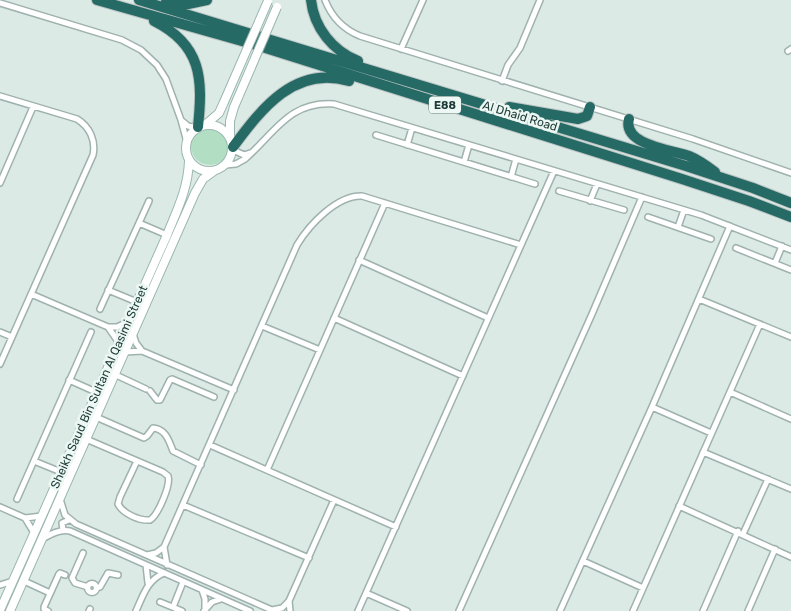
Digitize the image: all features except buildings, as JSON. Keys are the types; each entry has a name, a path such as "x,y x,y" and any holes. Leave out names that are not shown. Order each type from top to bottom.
{"highway":[{"name":"Al Dhaid Road","path":"97,0 256,46 716,189 791,218"},
{"name":"Al Dhaid Road","path":"139,0 720,176 791,203"},
{"path":"156,0 175,4 188,4 207,0"},
{"path":"311,0 316,19 322,31 330,42 350,58 446,88 480,103"},
{"path":"121,7 164,26 179,38 191,53 196,64 201,89 200,127"},
{"path":"233,148 260,114 285,90 308,80 320,78 345,80 427,105 475,115"},
{"path":"495,108 510,107 578,119 587,116 590,107"},
{"path":"629,119 629,130 633,136 643,142 690,156 705,164 720,176"}],"main road":[{"path":"269,1 219,113 189,136 186,150 190,161 200,170 214,171 226,165 231,158 233,148 230,136 230,121 234,107 278,3"},
{"path":"200,127 210,124 222,128 230,136"},
{"name":"Sheikh Saud Bin Sultan Al Qasimi Street","path":"1,604 167,235 187,186 190,161"},
{"name":"Sheikh Saud Bin Sultan Al Qasimi Street","path":"10,611 198,188 203,179 214,171"},
{"path":"128,322 133,323 133,334"}],"street":[{"path":"325,0 334,18 350,32 722,148 791,173"},
{"path":"401,49 422,0"},
{"path":"502,80 508,65 520,48 540,0"},
{"path":"0,4 116,38 134,46 152,60 162,72 182,120 187,142"},
{"path":"0,96 80,120 94,142 94,151 88,166 0,364"},
{"path":"226,165 241,162 290,115 307,106 334,104 684,210 791,250"},
{"path":"0,183 33,107"},
{"path":"182,120 188,126 200,127"},
{"path":"407,145 412,128"},
{"path":"376,135 535,184"},
{"path":"464,162 469,145"},
{"path":"233,148 244,155 252,152"},
{"path":"510,177 516,159"},
{"path":"358,611 554,171"},
{"path":"590,200 596,184"},
{"path":"559,191 624,210"},
{"path":"146,555 156,553 164,547 298,245 313,223 339,202 352,196 362,196 521,245"},
{"path":"459,611 592,314 642,197"},
{"path":"100,309 149,201"},
{"path":"267,470 385,203"},
{"path":"678,227 684,210"},
{"path":"648,217 711,239"},
{"path":"139,222 167,235"},
{"path":"560,611 652,407 730,226"},
{"path":"775,263 782,246"},
{"path":"736,248 791,270"},
{"path":"359,260 488,318"},
{"path":"108,290 137,302"},
{"path":"31,294 108,327 117,327 128,322"},
{"path":"699,299 791,337"},
{"path":"334,318 463,376"},
{"path":"632,611 760,324"},
{"path":"262,326 320,350"},
{"path":"108,327 119,343"},
{"path":"0,332 12,337"},
{"path":"17,499 91,332"},
{"path":"133,334 136,343 142,350 234,390"},
{"path":"125,352 142,350"},
{"path":"116,375 148,390 157,400 160,400 170,380 174,379 214,397"},
{"path":"69,380 96,392"},
{"path":"730,392 791,419"},
{"path":"652,407 711,433"},
{"path":"96,417 144,438 153,428 156,428 169,438 172,449 175,452 201,465"},
{"path":"86,439 137,461 166,474 170,480 156,515 150,520 143,520 125,512 118,504 137,461"},
{"path":"210,446 396,527"},
{"path":"703,452 791,489"},
{"path":"34,461 62,472"},
{"path":"702,611 768,479"},
{"path":"60,498 64,512 69,520 273,611 282,608 289,601 334,500"},
{"path":"183,505 308,558"},
{"path":"680,506 791,556"},
{"path":"0,507 25,518 42,516"},
{"path":"25,518 34,533"},
{"path":"63,530 62,523 69,520"},
{"path":"42,539 63,530 70,531 250,611"},
{"path":"164,547 168,565"},
{"path":"748,611 775,549"},
{"path":"69,576 83,553"},
{"path":"583,562 643,588"},
{"path":"146,565 148,584"},
{"path":"48,611 44,608 59,573 69,576 76,583 88,588 92,592 100,586 108,573 118,575"},
{"path":"136,611 148,584 164,573"},
{"path":"0,585 13,580"},
{"path":"24,581 50,593"},
{"path":"173,607 183,582"},
{"path":"202,590 205,599 205,610"},
{"path":"366,593 407,611"},
{"path":"205,610 212,602 221,598"},
{"path":"289,601 290,611"},
{"path":"160,602 182,611"}],"green space":[{"path":"210,127 224,132 229,146 224,160 210,165 196,160 191,146 196,132"}]}
